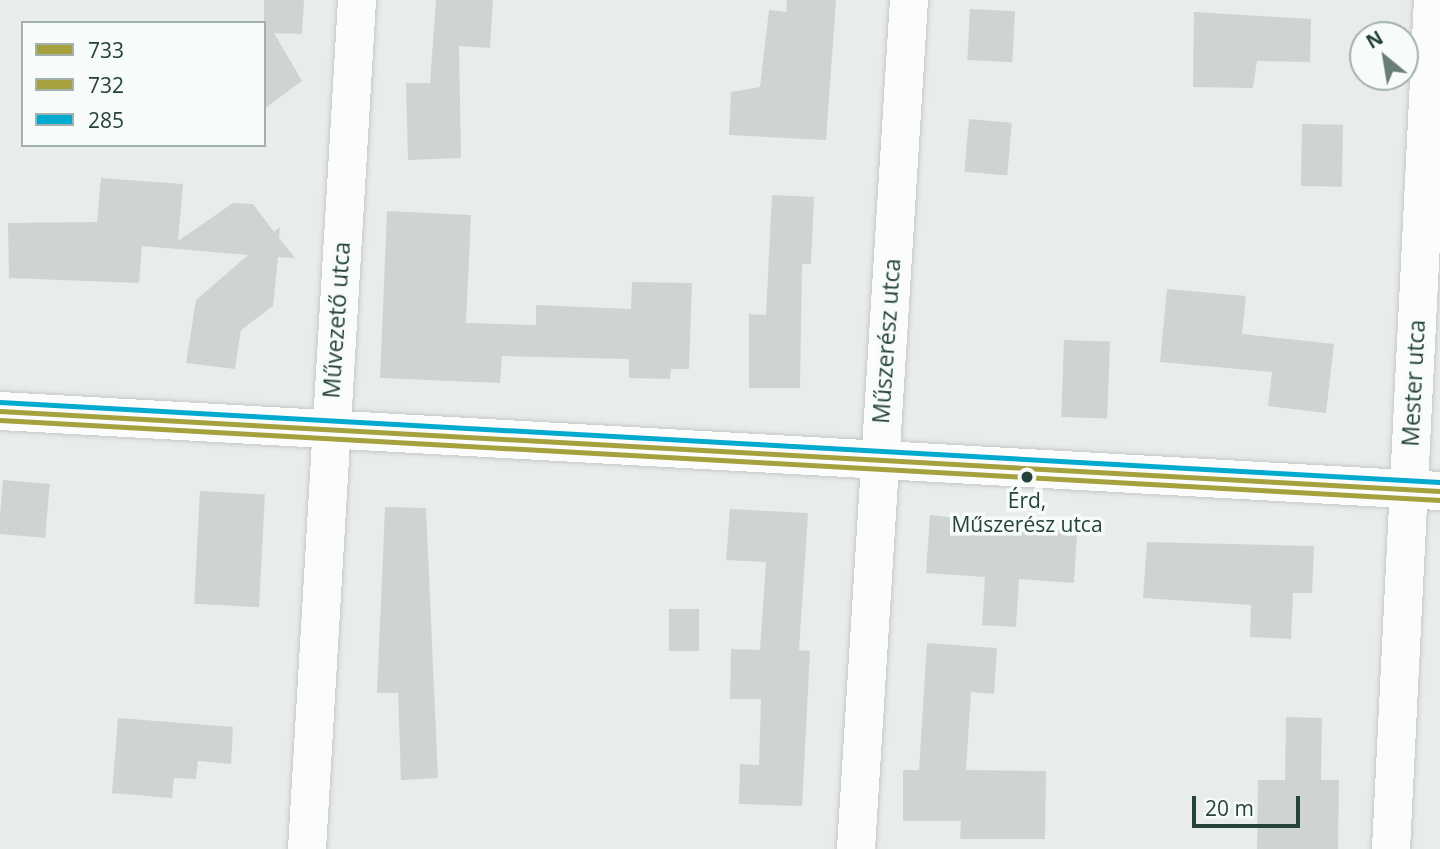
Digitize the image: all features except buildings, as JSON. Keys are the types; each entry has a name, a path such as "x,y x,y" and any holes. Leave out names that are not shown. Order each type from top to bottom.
{"street":[{"name":"Művezető utca","path":"307,849 329,428 356,0"},
{"name":"Műszerész utca","path":"856,849 877,457 909,0"},
{"name":"Mester utca","path":"1391,849 1424,490 1433,0"},
{"path":"0,411 877,457 1424,490"}],"transit line":[{"name":"285","path":"0,402 1440,482"},
{"name":"733","path":"0,411 1440,491"},
{"name":"732","path":"0,420 1440,500"}],"place":[{"name":"Érd, Műszerész utca","path":"1027,477"}]}
